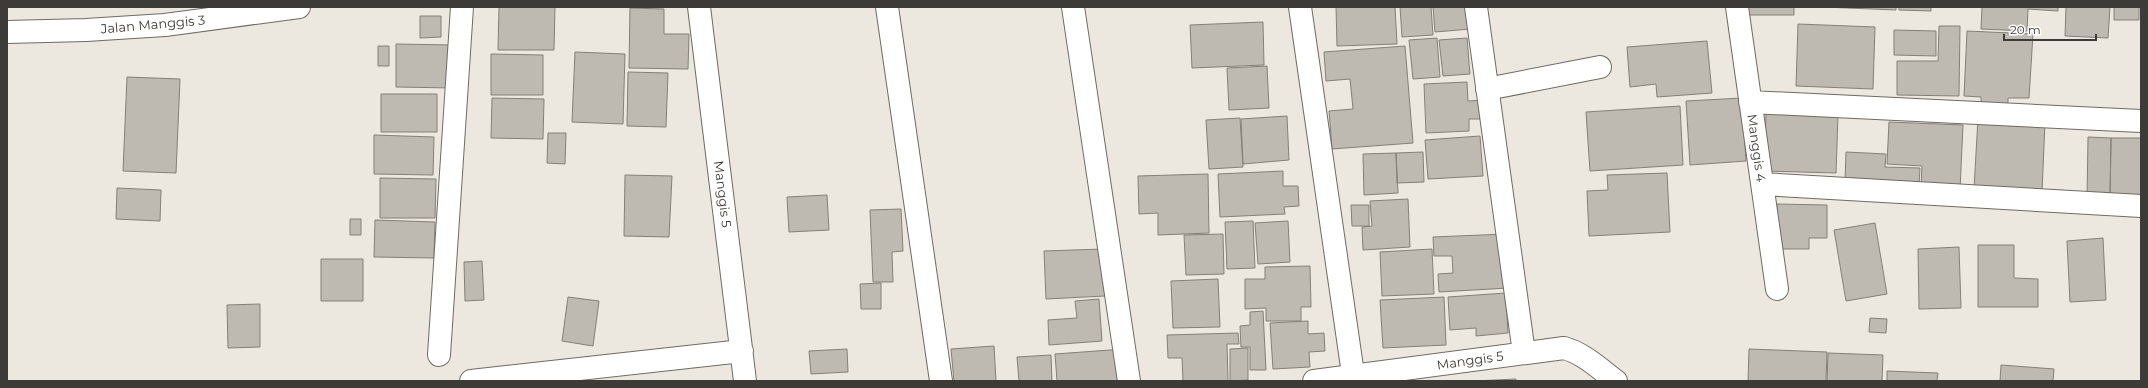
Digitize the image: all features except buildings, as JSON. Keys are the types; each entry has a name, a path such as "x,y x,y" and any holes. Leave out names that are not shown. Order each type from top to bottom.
{"street":[{"name":"Jalan Manggis 3","path":"7,32 86,30 165,25 299,7"},
{"path":"439,355 462,7"},
{"name":"Manggis 5","path":"699,7 745,381"},
{"path":"887,7 941,381"},
{"path":"1073,7 1129,381"},
{"path":"1300,7 1354,378"},
{"path":"1476,7 1524,353"},
{"name":"Manggis 4","path":"1737,7 1777,290"},
{"path":"1487,89 1600,67"},
{"path":"1750,102 2141,121"},
{"path":"1762,184 2141,206"},
{"name":"Manggis 5","path":"1314,381 1354,378 1564,348 1572,350 1616,381"},
{"path":"471,381 742,351"}]}
